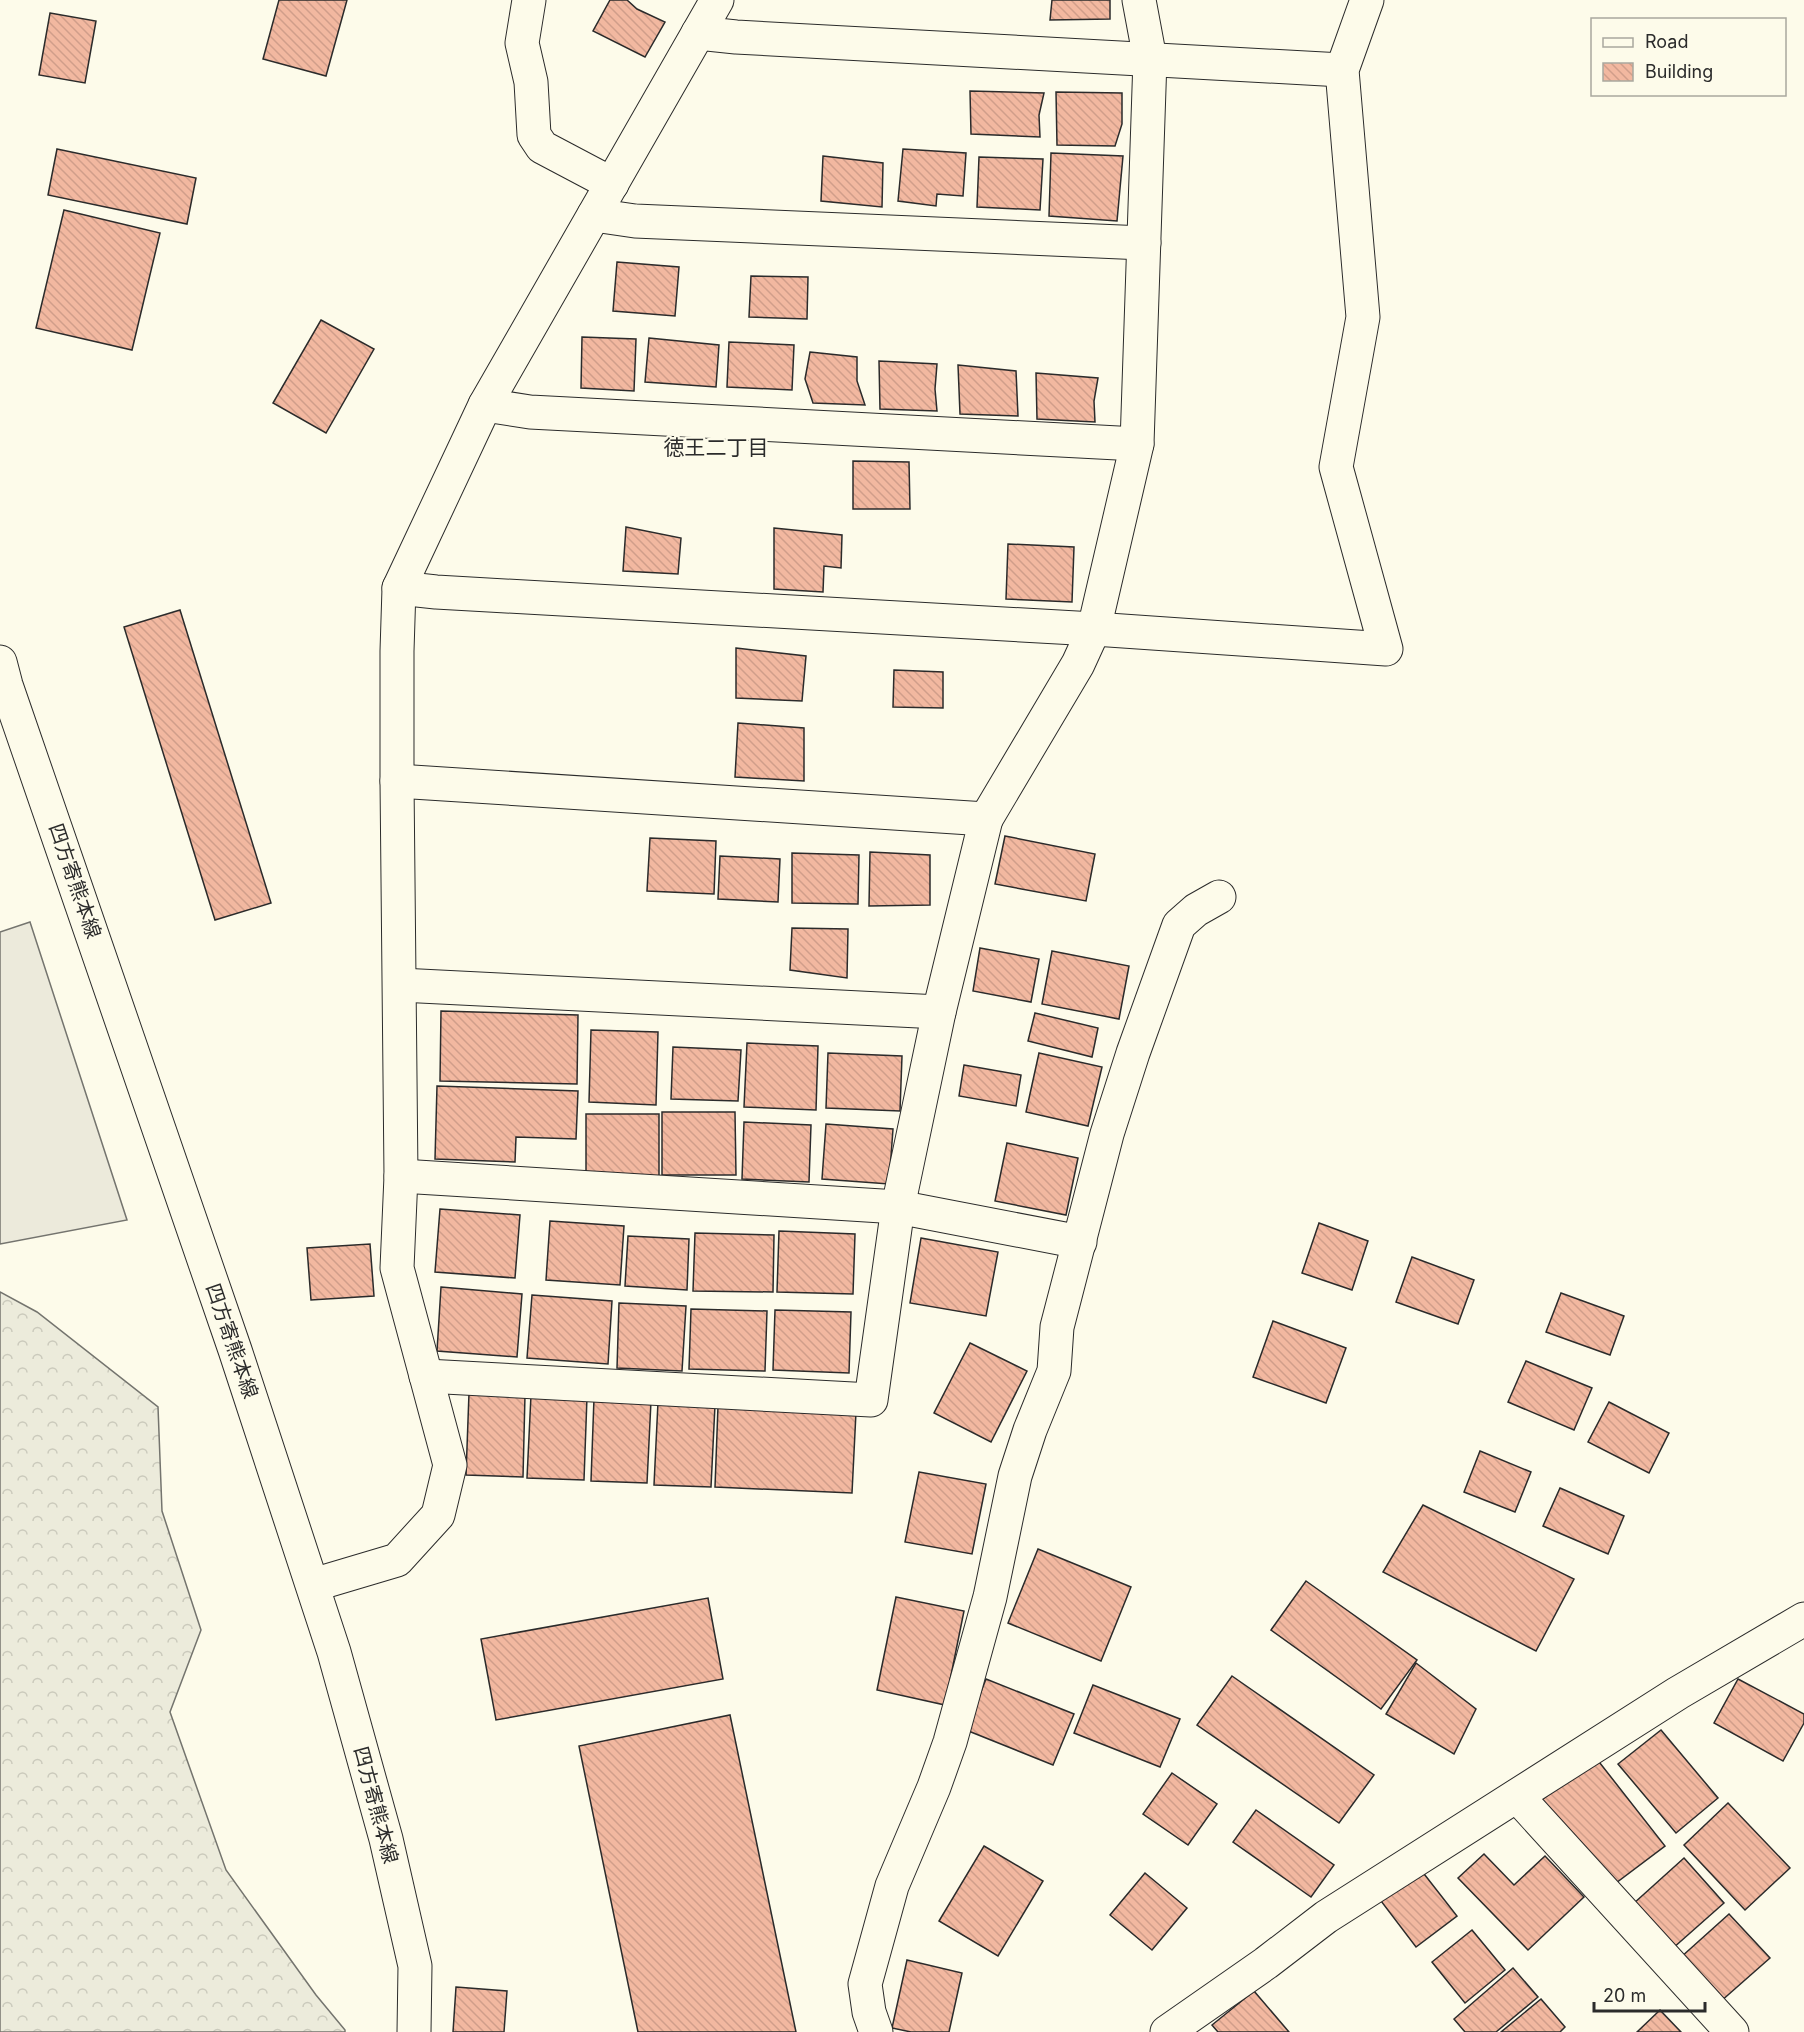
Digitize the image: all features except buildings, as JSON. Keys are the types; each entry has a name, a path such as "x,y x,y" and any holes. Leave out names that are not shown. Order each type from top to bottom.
{"street":[{"path":"529,0 522,43 531,82 534,135 542,147 612,184"},
{"path":"313,1585 397,1560 438,1515 450,1465 397,1268 401,1176 397,781 399,588 485,405 717,0"},
{"path":"426,1376 871,1400 898,1207 939,1012 986,819 1078,664 1094,629 1137,444 1150,59 1139,0"},
{"path":"399,588 448,593 1094,629 1386,650 1336,467 1363,317 1342,70 1367,0"},
{"path":"698,33 736,37 1342,70"},
{"path":"594,215 634,221 1144,243"},
{"path":"485,405 530,412 1137,444"},
{"name":"四方寄熊本線","path":"0,662 228,1328 334,1652 386,1839 416,1966 414,2032"},
{"path":"397,781 986,819"},
{"path":"876,2032 869,2012 866,1984 892,1886 950,1743 990,1597 1015,1476 1030,1430 1054,1371 1057,1327 1107,1134 1132,1053 1179,926 1197,910 1219,897"},
{"path":"400,985 939,1012"},
{"path":"401,1176 898,1207 1080,1242"},
{"path":"1167,2032 1266,1963 1326,1917 1678,1693 1804,1618"},
{"path":"1517,1796 1732,2032"}],"green space":[{"path":"0,1292 37,1312 158,1407 162,1511 201,1630 170,1712 226,1870 345,2032 0,2032"}],"shaded area":[{"path":"30,922 127,1220 0,1244 0,932"}],"district":[{"name":"徳王二丁目","path":"716,448"}]}
